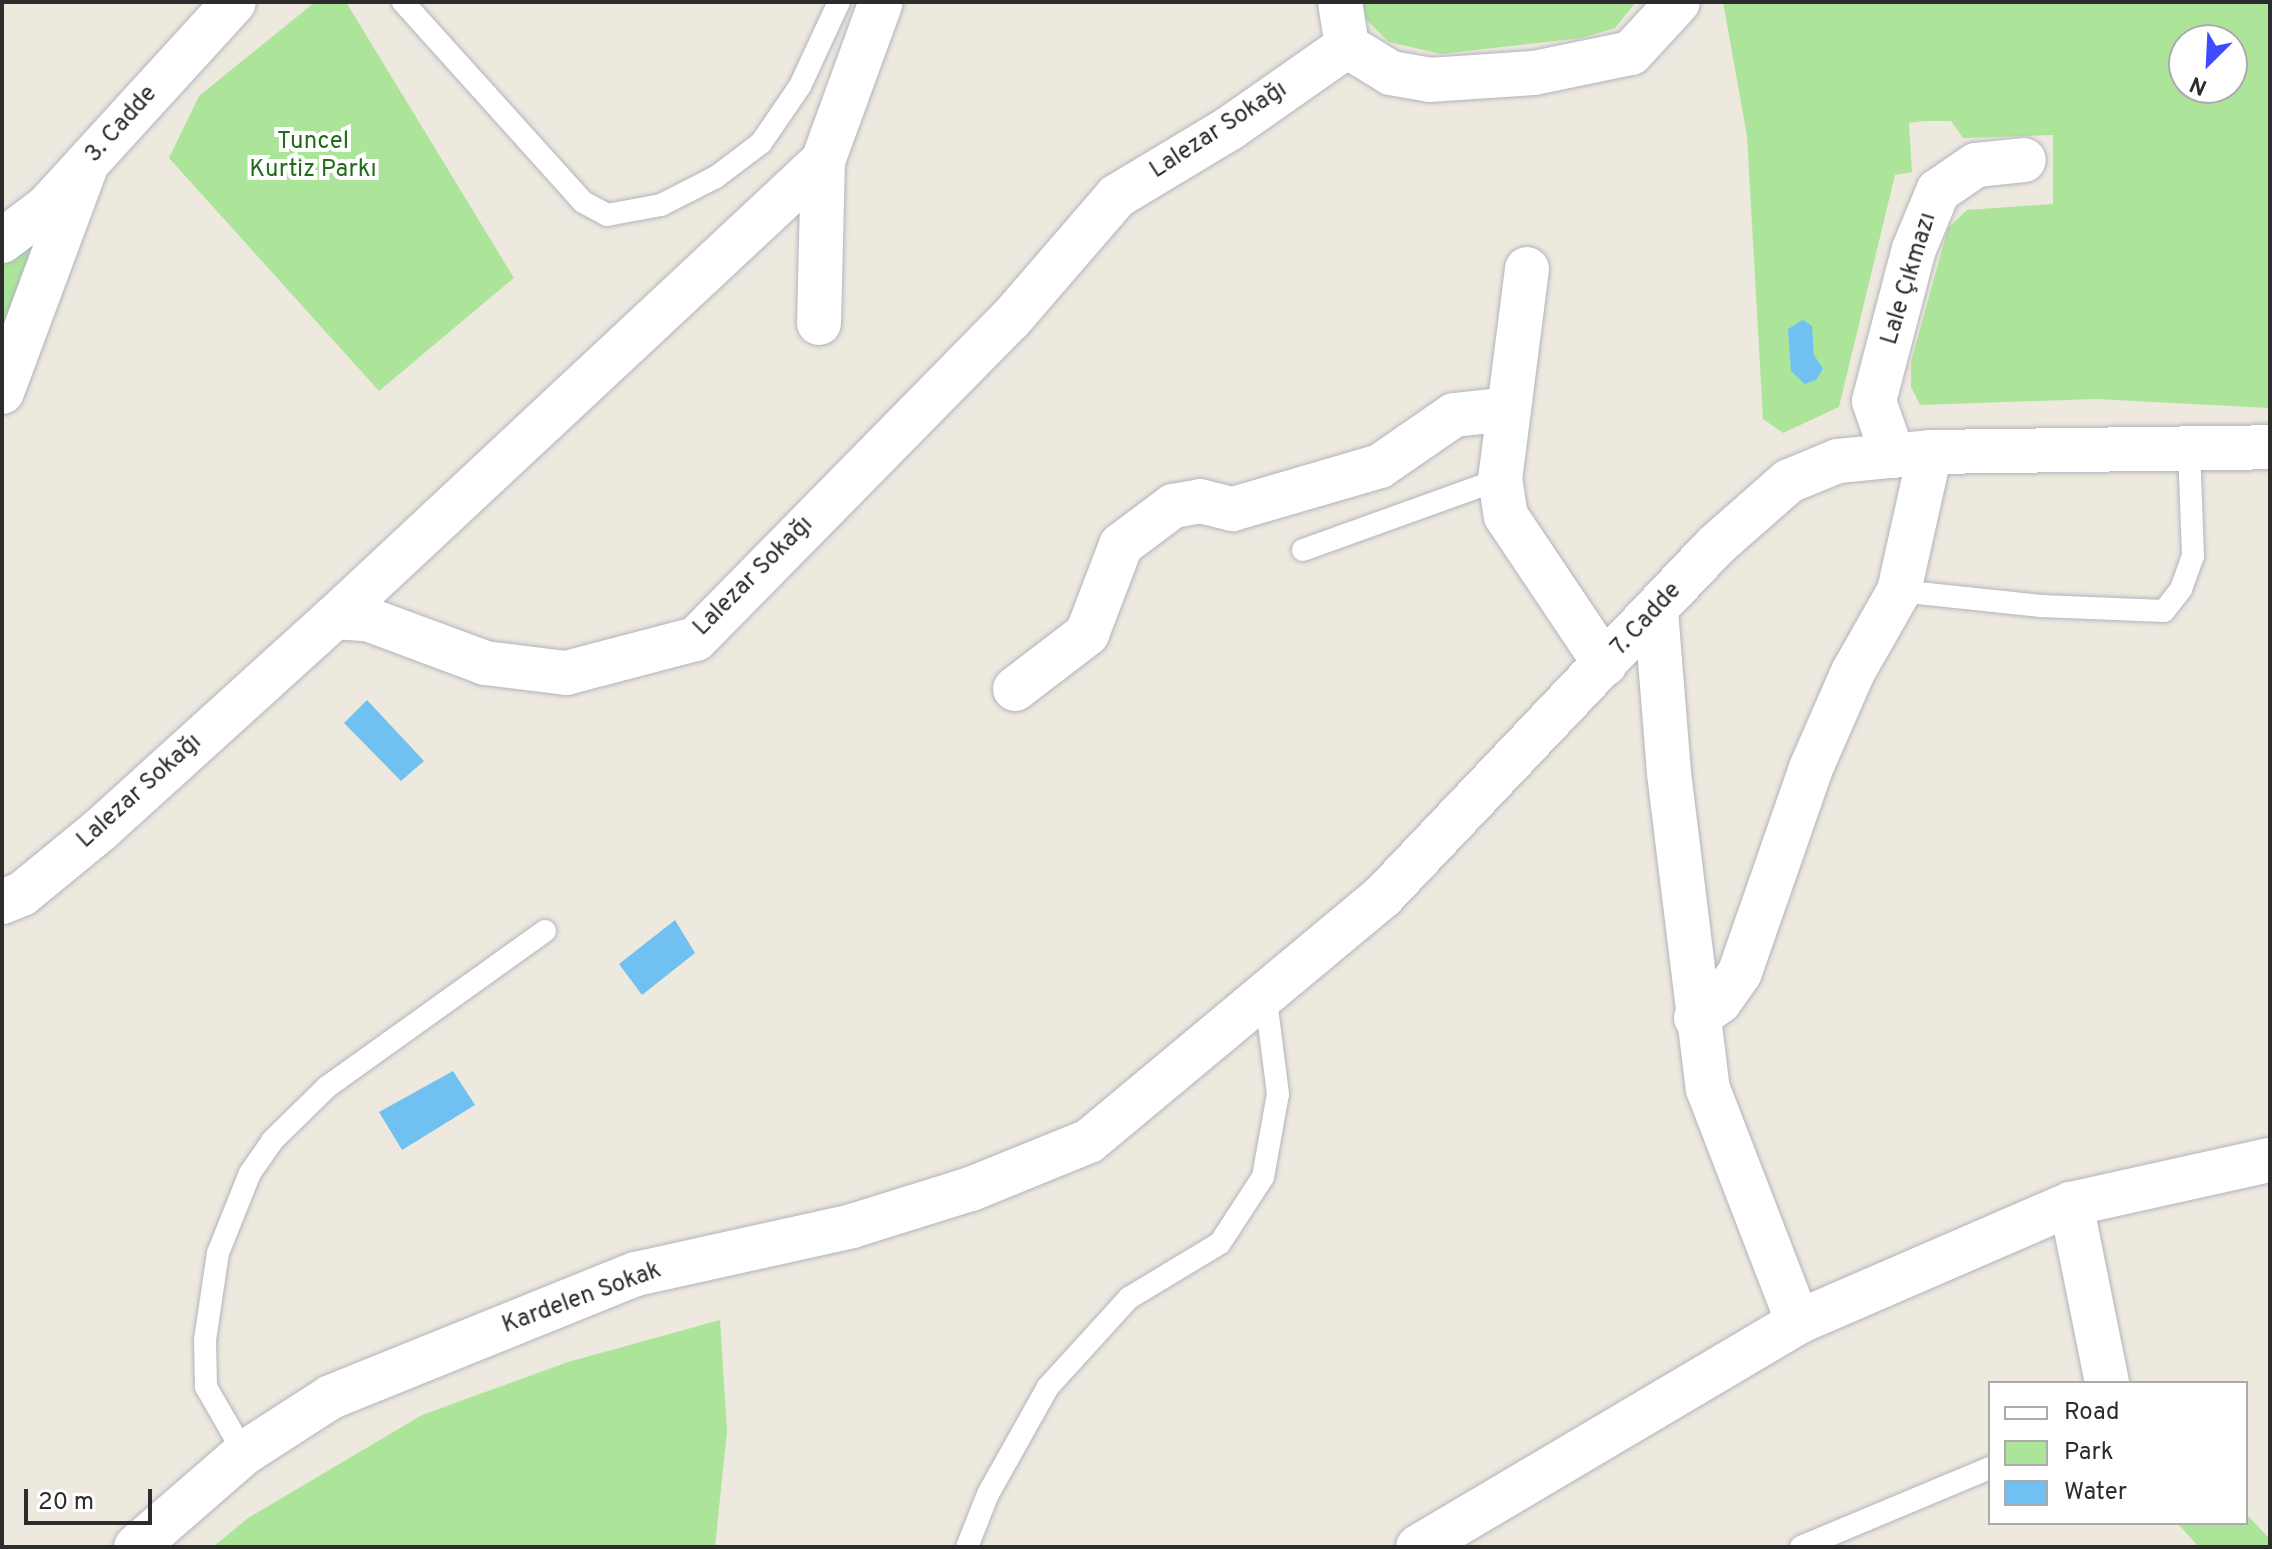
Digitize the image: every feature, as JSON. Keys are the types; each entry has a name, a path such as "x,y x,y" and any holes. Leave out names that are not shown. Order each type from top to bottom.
{"street":[{"name":"3. Cadde","path":"2,241 47,207 234,2"},
{"path":"819,323 823,161 881,2"},
{"path":"1340,2 1347,46 1391,73 1429,80 1534,73 1631,53 1678,2"},
{"name":"Lalezar Sokağı","path":"2,902 22,894 100,830 335,617 367,619 485,663 566,673 696,639 1010,320 1117,196 1230,128 1347,46"},
{"name":"Lale Çıkmazı","path":"1912,454 1874,401 1914,249 1938,191 1976,165 2024,160"},
{"path":"335,617 823,161"},
{"path":"2,392 87,163"},
{"path":"1527,269 1500,479 1506,516 1605,664"},
{"path":"1015,689 1087,634 1121,545 1173,506 1200,501 1233,509 1380,466 1454,415 1509,409"},
{"name":"7. Cadde","path":"1149,1087 1383,896 1715,546 1789,481 1838,461 1912,454 2270,447"},
{"path":"1696,1018 1720,1001 1740,972 1811,768 1853,672 1899,591 1912,454"},
{"path":"1656,611 1696,1018 1708,1089 1798,1322"},
{"name":"Kardelen Sokak","path":"136,1547 244,1453 331,1397 636,1274 852,1226 971,1189 1089,1141 1149,1087"},
{"path":"1418,1547 1798,1322 2071,1204 2270,1160"},
{"path":"2071,1204 2107,1381"}],"lane":[{"path":"403,2 583,202 607,215 661,205 716,177 761,143 800,86 839,2"},
{"path":"1899,591 2041,606 2164,611 2181,589 2193,556 2189,448"},
{"path":"1303,550 1500,479"},
{"path":"244,1453 206,1387 205,1340 218,1253 250,1173 272,1141 327,1087 545,931"},
{"path":"967,1547 988,1494 1048,1387 1129,1298 1220,1243 1263,1177 1278,1094 1265,992"},
{"path":"1801,1547 1988,1469"}],"green space":[{"name":"Tuncel Kurtiz Parkı","path":"315,2 346,2 514,278 379,391 169,158 199,96"},
{"path":"1357,2 1636,2 1615,28 1582,38 1441,54 1389,42 1357,11"},
{"path":"1723,2 2270,2 2270,408 2095,399 1920,405 1911,387 1911,362 1948,228 1967,210 2053,204 2053,135 1963,138 1951,121 1924,121 1909,123 1912,172 1895,175 1839,407 1783,433 1763,419 1747,136"},
{"path":"47,207 2,392 2,241"},
{"path":"720,1320 727,1431 715,1547 213,1547 248,1518 422,1415 568,1362"},
{"path":"2248,1516 2270,1539 2270,1547 2199,1547 2179,1525 2248,1525"}],"water":[{"path":"1803,320 1812,326 1814,355 1823,369 1816,380 1805,384 1791,371 1788,329"},
{"path":"367,700 424,761 401,781 344,723"},
{"path":"675,920 695,953 642,995 619,964"},
{"path":"453,1071 475,1105 402,1150 379,1112"}]}
